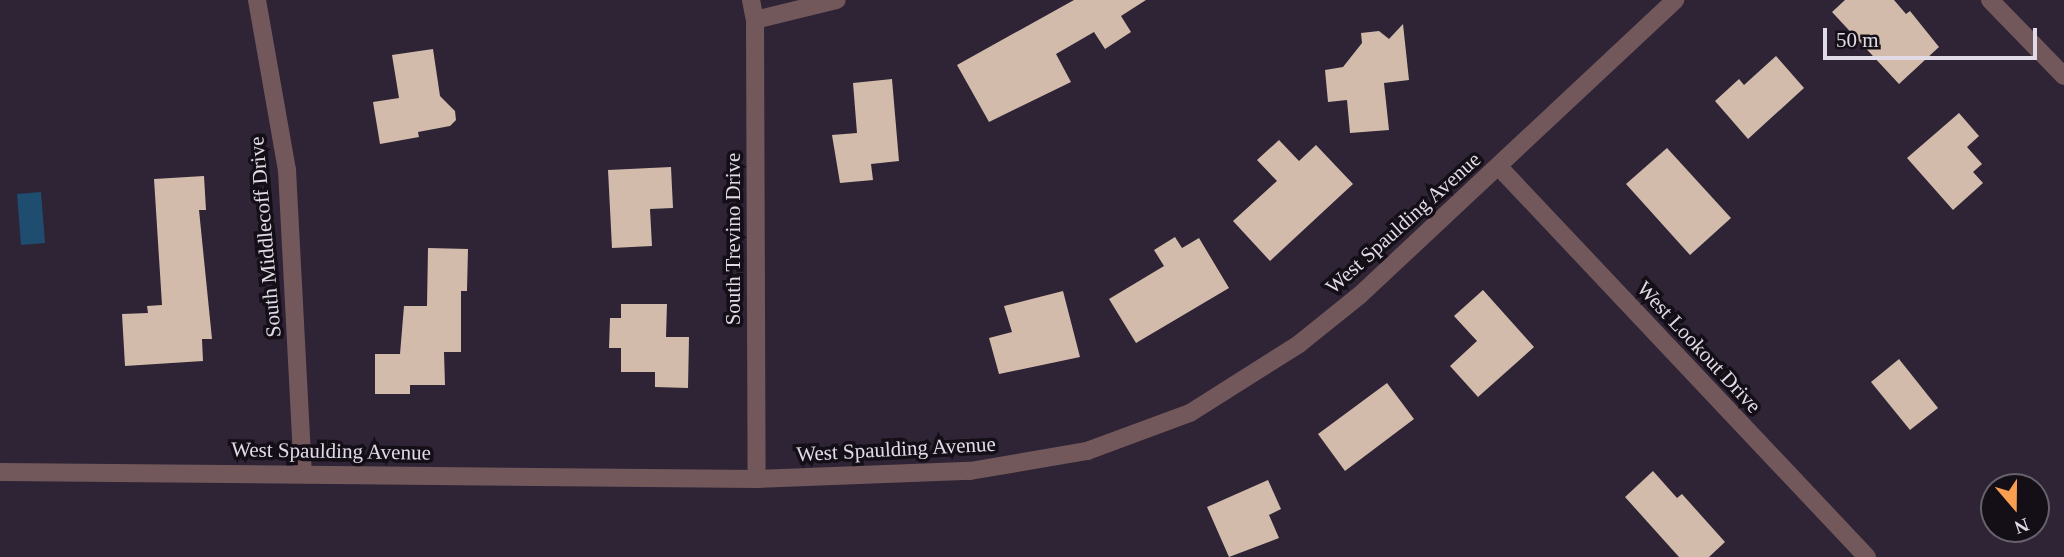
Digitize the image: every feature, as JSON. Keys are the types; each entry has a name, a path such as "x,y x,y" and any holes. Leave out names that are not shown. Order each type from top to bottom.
{"street":[{"name":"South Middlecoff Drive","path":"257,0 287,170 303,473"},
{"name":"South Trevino Drive","path":"751,0 755,20 757,479"},
{"path":"755,20 837,0"},
{"name":"West Spaulding Avenue","path":"0,472 757,479 970,471 1087,451 1140,434 1248,380 1299,345 1499,167 1675,0"},
{"path":"1990,0 2064,76"},
{"name":"West Lookout Drive","path":"1499,167 1862,555"}],"water":[{"path":"41,192 45,243 21,245 17,194"}],"building":[{"path":"1074,0 1146,0 1121,16 1131,32 1105,49 1094,32 1056,54 1071,82 989,122 957,65"},
{"path":"1845,0 1894,0 1906,14 1910,11 1939,47 1899,84 1832,12"},
{"path":"1403,24 1409,80 1384,83 1389,130 1350,133 1347,100 1328,102 1325,70 1343,67 1362,43 1361,33 1379,31 1389,39"},
{"path":"433,49 440,96 455,111 456,120 450,126 418,132 419,137 380,144 373,102 399,98 392,55"},
{"path":"1776,56 1804,88 1748,139 1715,101 1739,79 1744,85"},
{"path":"892,79 899,161 871,164 873,180 840,183 832,135 857,133 853,83"},
{"path":"1959,113 1979,136 1967,147 1982,164 1973,172 1983,183 1953,210 1907,158"},
{"path":"1279,140 1299,161 1316,145 1353,184 1270,261 1233,221 1277,181 1257,160"},
{"path":"1667,148 1731,218 1690,255 1626,184"},
{"path":"671,167 673,208 650,209 652,246 612,248 608,170"},
{"path":"204,176 206,210 199,210 212,339 202,339 203,361 125,366 122,314 148,313 147,306 162,305 154,179"},
{"path":"1175,237 1182,248 1199,238 1229,288 1136,343 1109,299 1164,266 1154,250"},
{"path":"428,248 468,249 467,291 461,291 461,352 444,352 445,385 410,385 410,394 375,394 375,354 400,354 404,306 427,306"},
{"path":"1483,290 1534,347 1478,397 1450,366 1477,341 1454,316"},
{"path":"1063,291 1080,357 999,374 989,338 1012,332 1004,306"},
{"path":"621,304 667,304 666,337 689,337 688,388 655,387 655,372 621,372 621,348 609,348 610,318 621,318"},
{"path":"1899,359 1938,408 1910,430 1871,382"},
{"path":"1387,383 1414,419 1345,471 1318,434"},
{"path":"1653,471 1677,498 1682,494 1725,542 1709,557 1679,557 1625,497"},
{"path":"1268,480 1281,509 1269,515 1279,538 1229,557 1207,507"}]}
